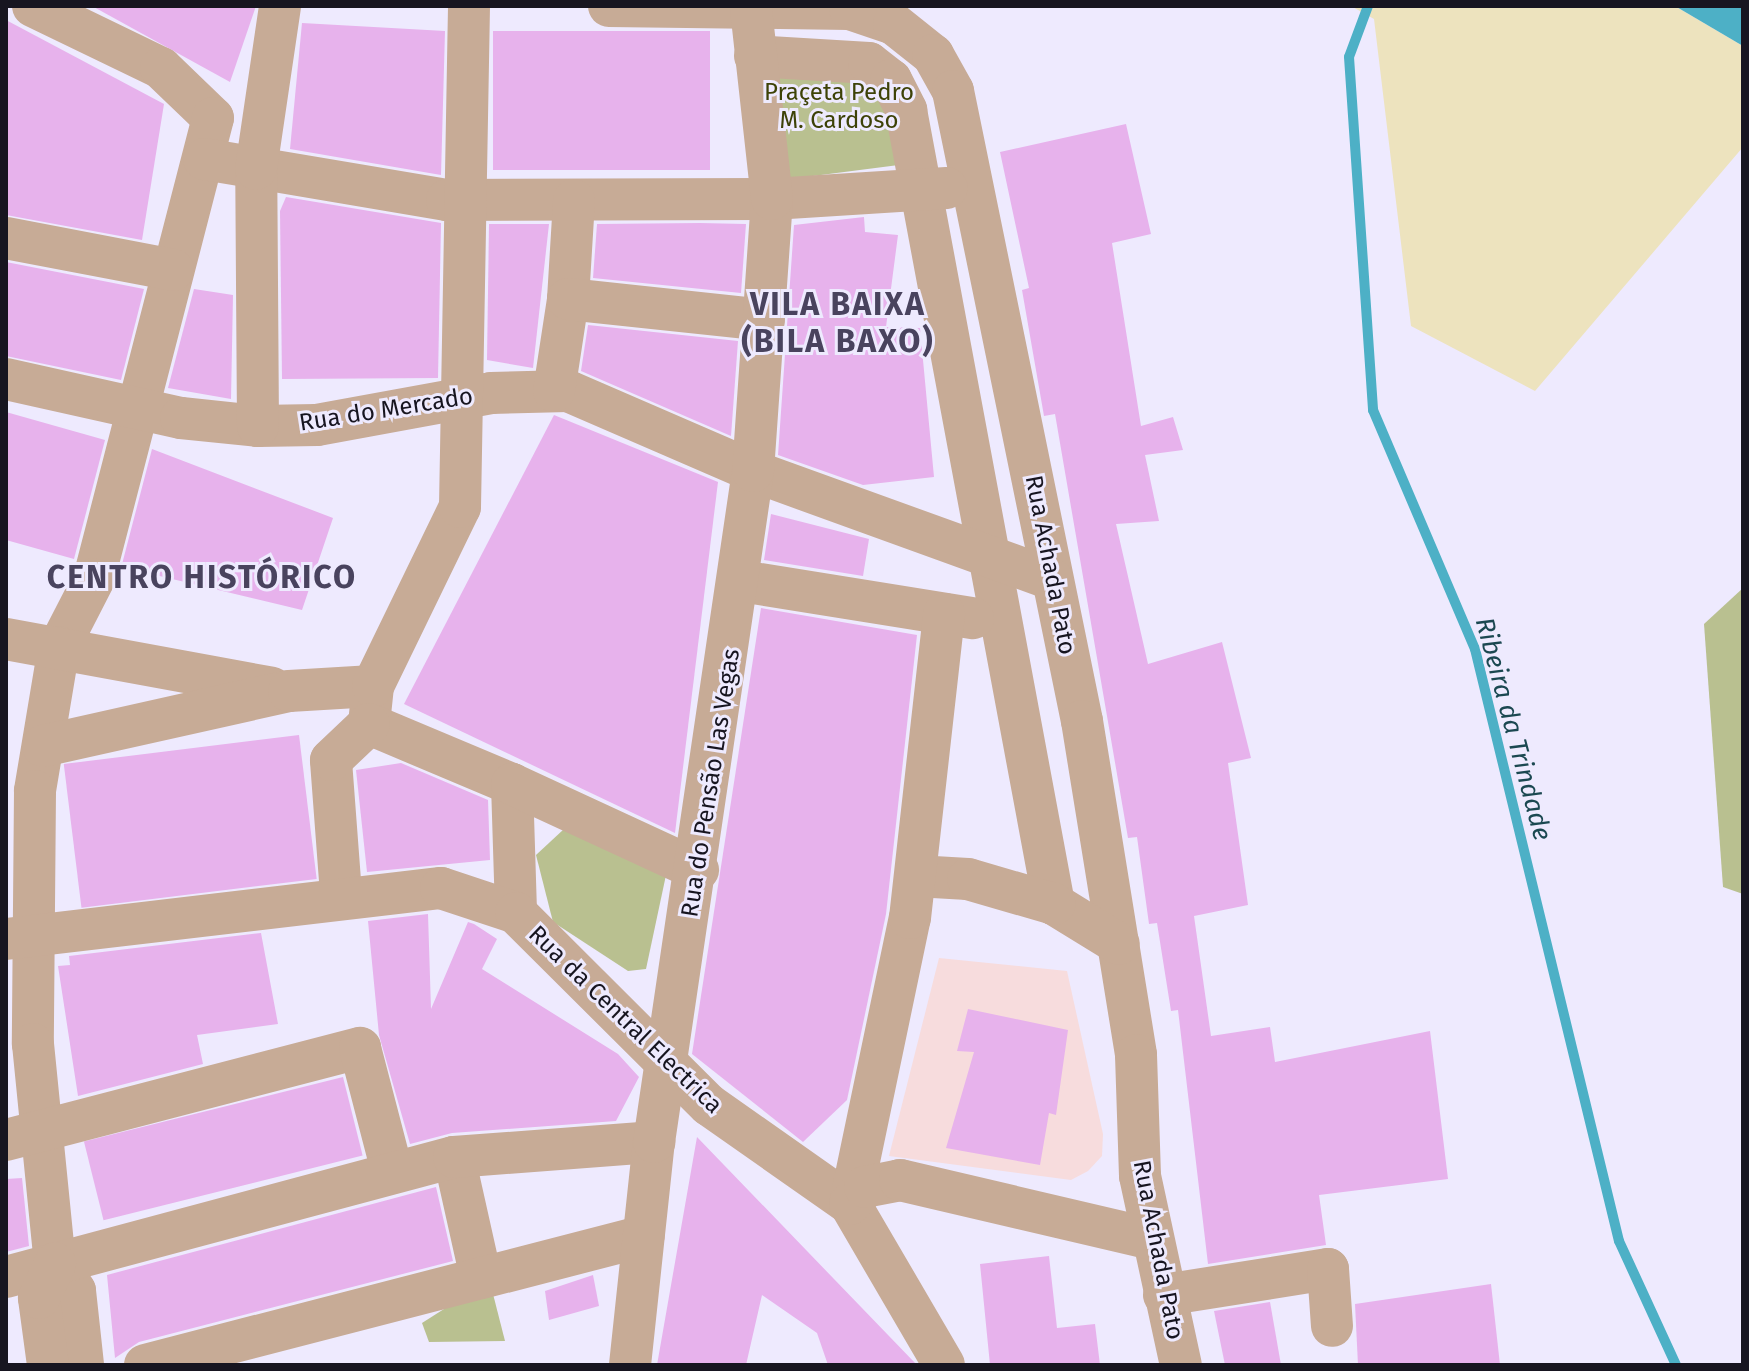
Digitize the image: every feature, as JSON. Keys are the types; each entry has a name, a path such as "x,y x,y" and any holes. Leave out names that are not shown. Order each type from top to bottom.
{"street":[{"path":"33,6 161,68 198,96 213,118 135,406 94,579 59,647 18,937 25,1133 55,1263 75,1291 83,1365"},
{"path":"258,426 256,169 280,6"},
{"path":"341,894 331,760 371,705 460,507 466,399 469,6"},
{"path":"609,6 751,10"},
{"name":"Rua Achada Pato","path":"751,10 850,9 894,24 933,55 953,91 976,187 1119,944 1136,1055 1140,1176 1181,1365"},
{"name":"Rua do Pensão Las Vegas","path":"630,1365 654,1142 741,581 753,471 772,199 751,10"},
{"path":"755,56 836,55 869,63 891,80 906,110 997,622 1054,904"},
{"path":"204,159 466,200 772,199 976,187"},
{"path":"554,391 568,299 574,200"},
{"path":"6,238 173,270"},
{"path":"568,299 764,320"},
{"name":"Rua do Mercado","path":"6,379 135,406 258,426 317,425 466,399 554,391 753,471 1052,579"},
{"path":"741,581 997,622"},
{"path":"850,1204 916,876 944,614"},
{"path":"6,639 371,705 512,784 698,870"},
{"path":"43,746 289,691"},
{"path":"512,784 516,913"},
{"path":"916,876 968,879 1054,904 1119,944"},
{"name":"Rua da Central Electrica","path":"18,937 341,894 441,888 516,913 725,1118 850,1204 944,1365"},
{"path":"25,1133 360,1048 392,1171"},
{"path":"6,1277 392,1171 454,1157 654,1142"},
{"path":"454,1157 481,1278"},
{"path":"850,1204 865,1187 900,1180 1152,1239"},
{"path":"145,1365 644,1236"},
{"path":"48,1365 39,1298 55,1263"},
{"path":"1164,1295 1328,1269 1332,1326"}],"shaded area":[{"path":"939,958 1067,971 1103,1134 1102,1156 1088,1171 1071,1180 889,1156"}],"green space":[{"name":"Praçeta Pedro M. Cardoso","path":"847,41 922,162 782,180 769,45"},
{"path":"1743,588 1743,894 1723,887 1704,624"},
{"path":"564,829 666,875 646,969 628,971 553,922 536,855"},
{"path":"493,1294 505,1341 429,1342 422,1323 455,1302"}],"sand":[{"path":"1351,6 1675,6 1743,46 1743,147 1535,391 1411,326 1374,19"}],"water":[{"path":"1675,6 1743,6 1743,46"}],"building":[{"path":"92,6 256,6 230,82"},
{"path":"6,20 164,104 142,240 6,215"},
{"path":"302,23 445,31 441,175 290,149"},
{"path":"493,31 710,31 710,170 493,170"},
{"path":"1126,124 1151,234 1112,243 1141,426 1173,417 1183,450 1145,455 1159,521 1116,524 1148,664 1222,642 1251,758 1228,763 1248,905 1194,916 1211,1036 1270,1027 1275,1062 1430,1031 1448,1179 1319,1195 1326,1245 1208,1264 1178,1010 1171,1011 1157,923 1149,924 1137,837 1128,838 1055,414 1044,416 1022,290 1029,288 1000,152"},
{"path":"286,197 441,223 438,378 282,379 280,211"},
{"path":"864,217 865,232 898,235 886,327 920,328 934,477 863,485 778,455 794,225"},
{"path":"489,224 549,224 533,368 487,360"},
{"path":"597,224 746,224 741,293 593,278"},
{"path":"6,262 144,289 121,380 6,356"},
{"path":"194,289 233,295 231,399 168,388"},
{"path":"588,325 738,341 731,436 581,371"},
{"path":"6,412 105,440 74,559 6,540"},
{"path":"554,415 718,482 675,833 404,704"},
{"path":"152,449 333,518 302,610 126,568 120,572"},
{"path":"771,514 869,539 863,576 764,560"},
{"path":"761,608 917,635 886,914 847,1100 803,1142 692,1054"},
{"path":"299,735 317,879 81,908 64,764"},
{"path":"401,763 488,800 490,860 367,872 356,770"},
{"path":"428,914 431,1009 468,922 474,924 497,939 482,969 618,1054 639,1077 616,1121 452,1133 410,1144 379,1035 368,921"},
{"path":"261,933 278,1024 197,1035 203,1064 78,1096 58,966 70,965 69,956"},
{"path":"968,1009 1068,1030 1056,1115 1049,1113 1040,1165 946,1148 974,1052 957,1051"},
{"path":"343,1077 363,1156 104,1220 84,1142"},
{"path":"697,1137 916,1365 828,1365 817,1333 762,1295 746,1365 657,1365"},
{"path":"22,1178 29,1246 6,1252 6,1179"},
{"path":"436,1187 453,1261 139,1342 115,1358 107,1275"},
{"path":"1049,1256 1057,1328 1095,1324 1100,1365 990,1365 980,1264"},
{"path":"593,1275 599,1306 549,1320 545,1291"},
{"path":"1491,1284 1500,1365 1358,1365 1355,1304"},
{"path":"1270,1302 1281,1365 1225,1365 1214,1311"}],"waterway":[{"name":"Ribeira da Trindade","path":"1368,6 1349,57 1373,410 1475,649 1619,1241 1676,1365"}],"district":[{"name":"VILA BAIXA (BILA BAXO)","path":"838,324"},
{"name":"CENTRO HISTÓRICO","path":"202,577"}]}
